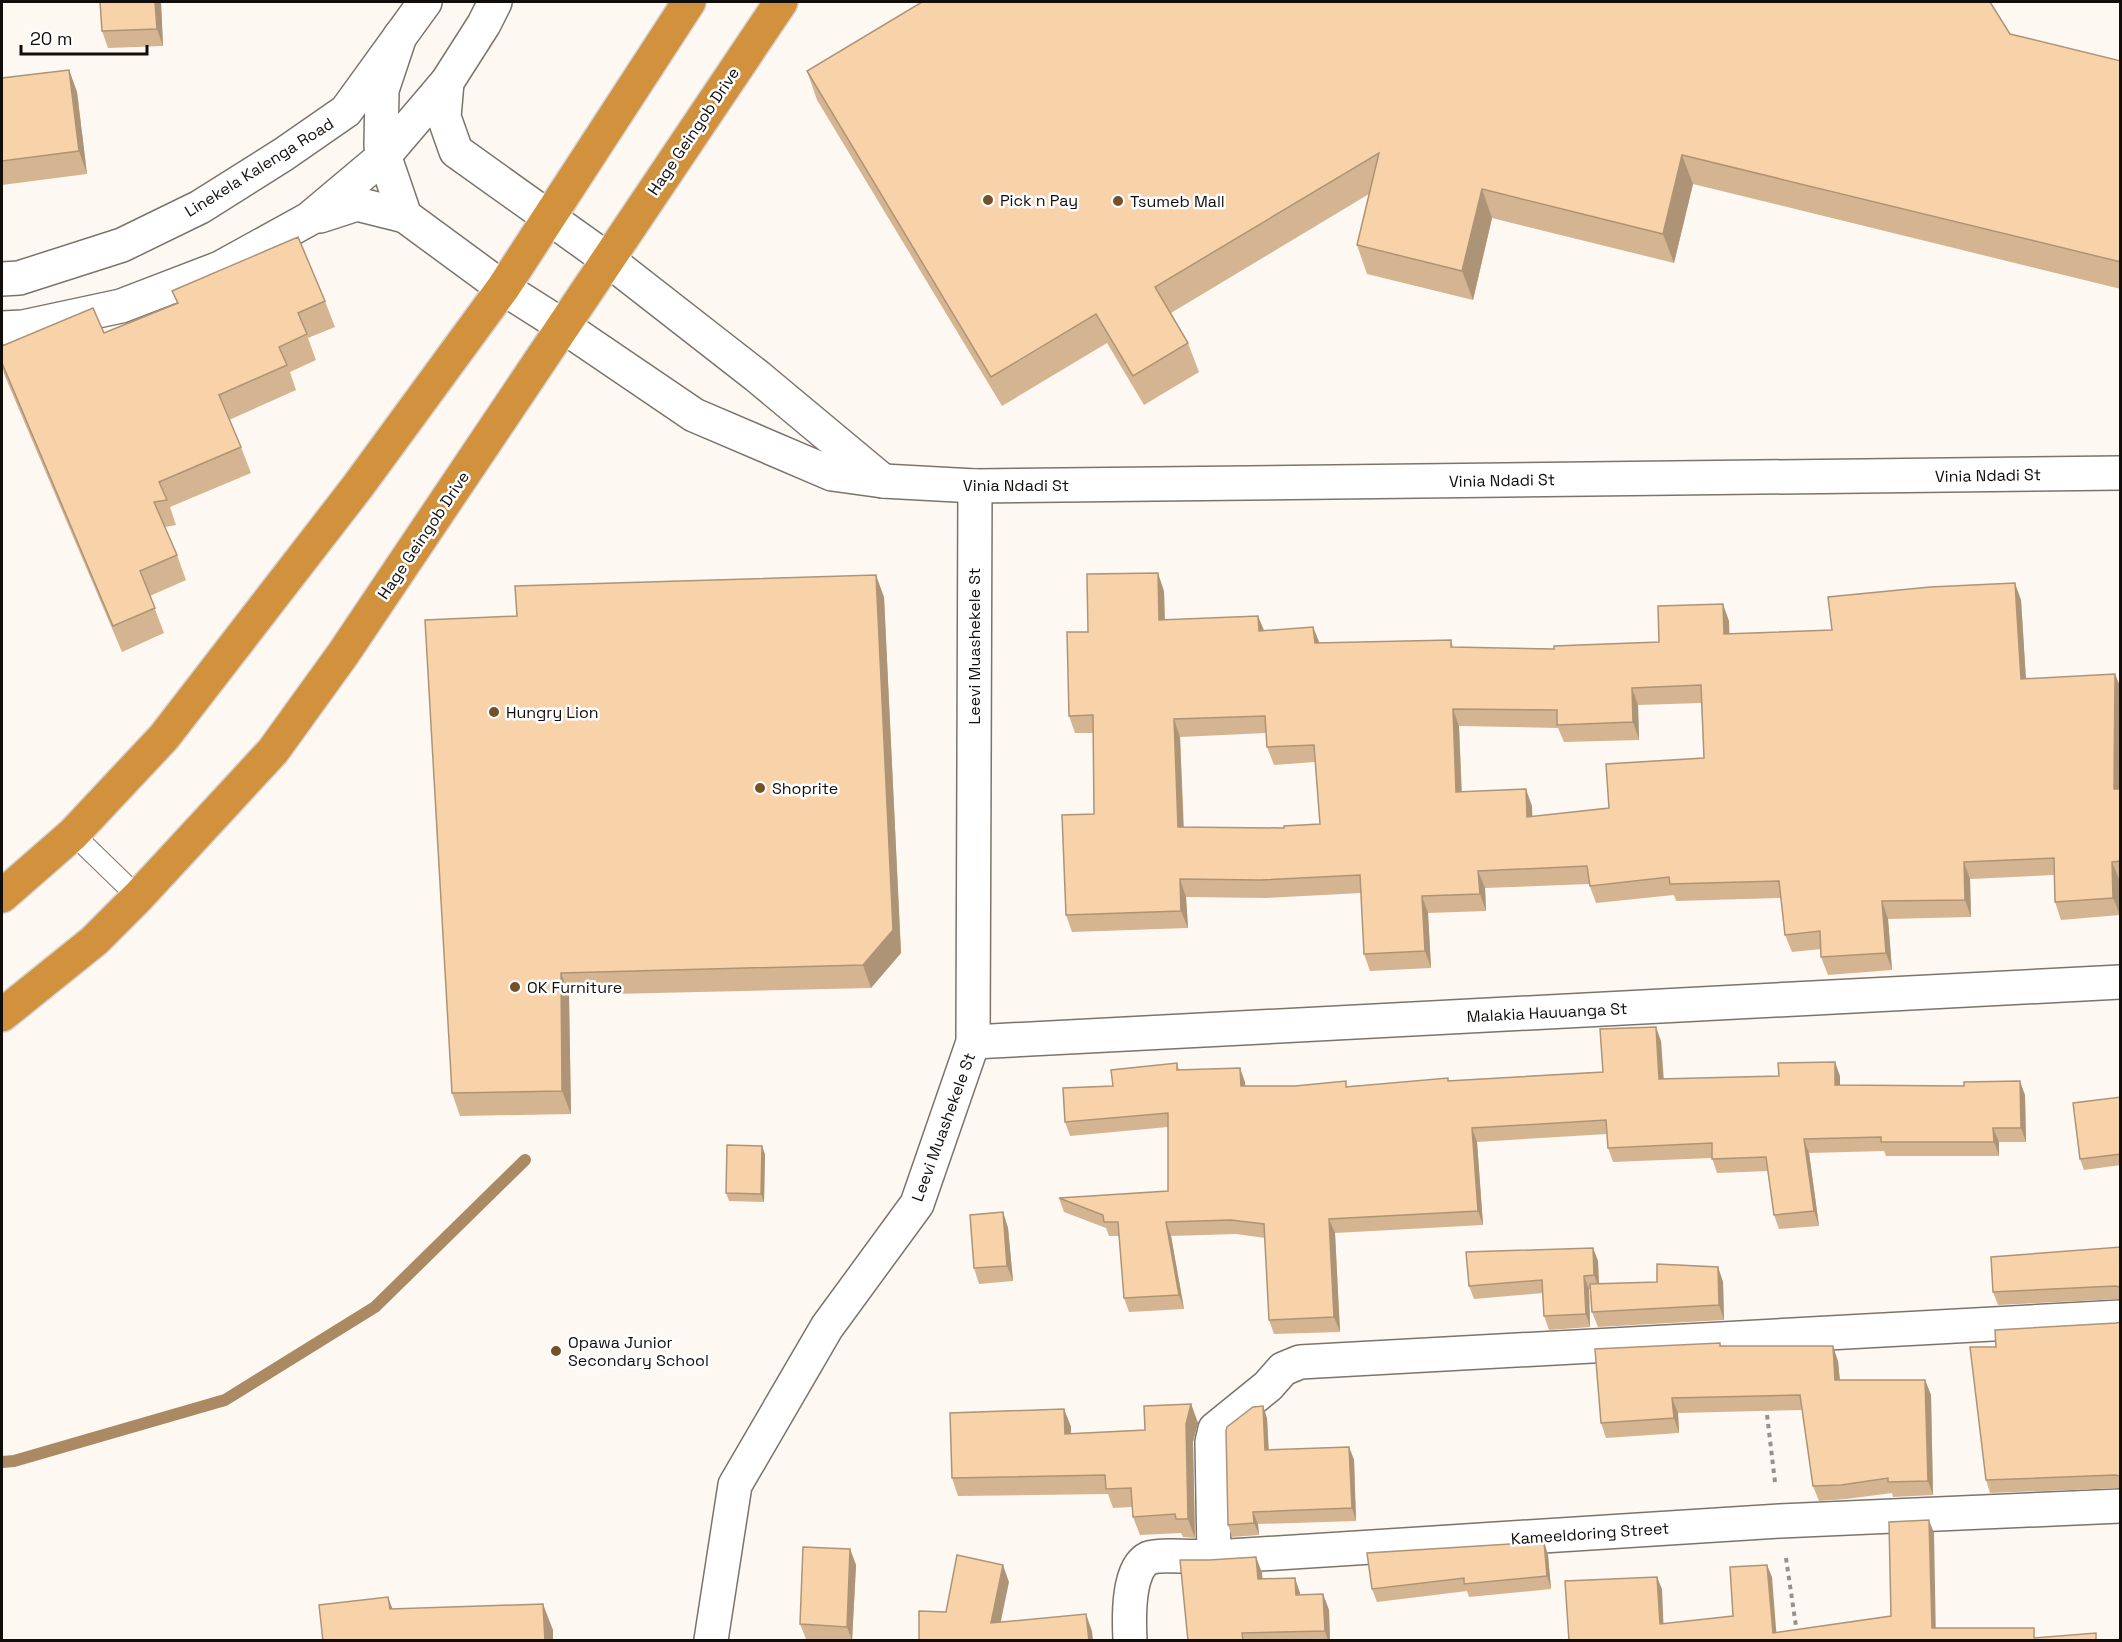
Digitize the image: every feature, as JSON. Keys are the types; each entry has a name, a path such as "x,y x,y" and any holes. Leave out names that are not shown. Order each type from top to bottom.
{"highway":[{"path":"2,896 73,834 164,737 358,486 503,288 689,2"},
{"name":"Hage Geingob Drive","path":"2,1015 93,941 138,897 273,751 350,644 781,2"}],"street":[{"name":"Linekela Kalenga Road","path":"2,279 19,278 122,245 200,207 284,154 346,111 425,2"},
{"path":"309,219 447,82 484,24 495,2"},
{"path":"2,328 22,327 121,306 220,268 309,219 357,204 405,216 382,90 400,36"},
{"path":"447,82 444,117 456,151"},
{"path":"284,154 369,127 392,136 429,132 607,260 757,376 883,482"},
{"name":"Vinia Ndadi St","path":"405,216 503,288 694,415 832,474 883,482 975,486 2121,473"},
{"name":"Leevi Muashekele St","path":"711,1641 735,1485 826,1327 917,1204 973,1042 975,486"},
{"name":"Malakia Hauuanga St","path":"973,1042 2121,982"},
{"path":"1214,1557 1212,1442 1215,1429 1268,1386 1283,1369 1300,1362 2121,1317"},
{"name":"Kameeldoring Street","path":"1130,1641 1128,1609 1139,1564 1150,1557 1214,1557 1780,1521 2121,1506"}],"lane":[{"path":"73,834 138,897"}],"building":[{"path":"100,2 155,2 157,29 102,31"},
{"name":"Tsumeb Mall","path":"922,2 1990,2 2010,34 2121,61 2121,262 1682,155 1663,234 1482,189 1462,271 1357,245 1379,153 1155,287 1188,343 1133,376 1096,314 991,377 807,71"},
{"path":"69,70 79,151 2,161 2,78"},
{"path":"298,237 325,301 298,313 307,334 279,347 287,365 219,395 241,447 159,482 167,500 154,502 177,555 140,571 155,608 113,626 2,363 2,346 93,308 104,333 178,303 172,291"},
{"path":"1158,573 1159,620 1258,616 1259,631 1313,627 1315,643 1451,640 1451,647 1554,649 1554,646 1659,642 1658,606 1723,604 1724,634 1832,630 1828,597 1930,587 2015,583 2021,679 2115,674 2114,789 2121,789 2121,861 2112,862 2113,898 2055,902 2054,858 1964,862 1965,900 1882,901 1886,953 1821,957 1820,931 1785,935 1779,881 1670,884 1669,877 1590,886 1587,866 1478,871 1480,894 1422,896 1425,951 1364,954 1360,875 1260,880 1180,879 1181,911 1066,915 1062,815 1094,814 1093,715 1069,716 1067,632 1088,632 1087,574","holes":["1701,685 1704,758 1606,764 1609,808 1527,817 1526,789 1456,792 1453,709 1557,710 1557,725 1633,722 1632,688","1265,716 1267,747 1314,745 1320,824 1284,826 1284,828 1178,827 1174,719"]},
{"path":"876,575 893,930 863,965 561,973 562,1091 452,1093 425,620 517,616 515,586"},
{"path":"1656,1027 1659,1079 1779,1076 1778,1063 1835,1062 1835,1085 1964,1086 1964,1082 2020,1081 2021,1128 1993,1128 1994,1142 1881,1142 1881,1137 1804,1139 1814,1211 1774,1215 1766,1157 1712,1159 1712,1143 1608,1148 1606,1120 1472,1128 1478,1211 1329,1219 1334,1317 1269,1320 1264,1224 1231,1220 1166,1222 1179,1295 1124,1298 1118,1222 1104,1222 1103,1215 1059,1198 1168,1191 1168,1113 1065,1122 1063,1088 1113,1086 1111,1070 1177,1063 1177,1070 1240,1068 1241,1086 1295,1086 1346,1081 1346,1087 1448,1078 1448,1081 1603,1072 1600,1029"},
{"path":"2121,1097 2121,1154 2080,1159 2073,1103"},
{"path":"727,1145 762,1146 761,1194 726,1193"},
{"path":"1003,1212 1007,1266 974,1268 970,1215"},
{"path":"2121,1247 2121,1287 1993,1292 1991,1257"},
{"path":"1593,1248 1594,1275 1584,1276 1586,1314 1544,1316 1542,1280 1469,1286 1466,1252"},
{"path":"1657,1264 1718,1267 1719,1305 1592,1312 1590,1284 1657,1282"},
{"path":"2121,1322 2121,1476 1986,1480 1970,1347 1996,1347 1995,1330"},
{"path":"1720,1343 1720,1346 1833,1346 1835,1380 1925,1380 1928,1481 1888,1482 1888,1478 1841,1485 1813,1486 1800,1395 1672,1398 1674,1418 1601,1423 1595,1349"},
{"path":"1191,1404 1186,1424 1188,1519 1176,1519 1175,1514 1133,1517 1131,1488 1106,1489 1105,1475 952,1478 950,1413 1064,1409 1065,1434 1145,1430 1144,1406"},
{"path":"1263,1406 1265,1450 1349,1447 1352,1508 1253,1512 1254,1523 1228,1525 1227,1427 1253,1407"},
{"path":"1929,1520 1932,1628 2034,1628 2034,1638 2096,1633 2096,1641 1569,1641 1565,1581 1657,1577 1660,1624 1733,1616 1730,1567 1767,1565 1773,1633 1891,1616 1889,1522"},
{"path":"1544,1542 1547,1576 1464,1584 1464,1578 1372,1589 1367,1553"},
{"path":"803,1547 850,1549 847,1627 800,1624"},
{"path":"957,1555 1003,1565 991,1623 1086,1614 1089,1641 919,1641 919,1611 946,1612"},
{"path":"1256,1557 1258,1579 1295,1578 1296,1595 1323,1594 1325,1631 1242,1633 1243,1641 1188,1641 1180,1560"},
{"path":"388,1597 390,1609 543,1604 545,1641 323,1641 319,1605"}],"waterway":[{"path":"2,1462 14,1461 225,1400 375,1307 525,1160"}],"place":[{"name":"Pick n Pay","path":"988,200"},
{"name":"Tsumeb Mall","path":"1118,201"},
{"name":"Hungry Lion","path":"494,712"},
{"name":"Shoprite","path":"760,788"},
{"name":"OK Furniture","path":"515,987"},
{"name":"Opawa Junior Secondary School","path":"556,1351"}]}
